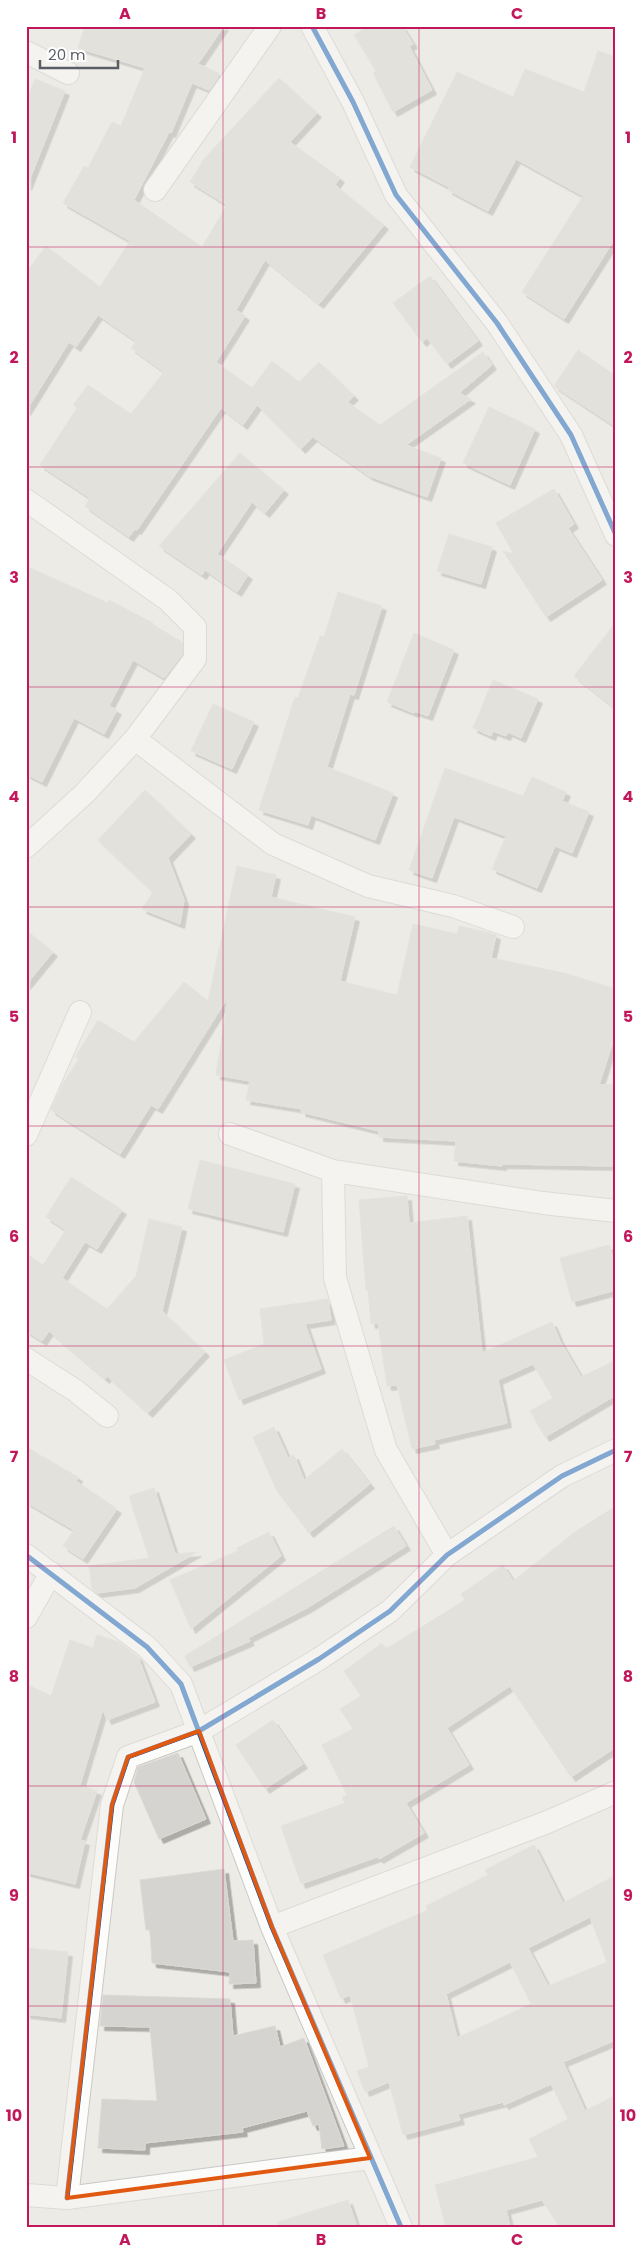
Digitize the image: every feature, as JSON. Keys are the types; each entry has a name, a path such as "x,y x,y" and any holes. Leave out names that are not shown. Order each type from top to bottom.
{"street":[{"path":"155,190 270,26"},
{"path":"312,26 353,102 396,196 497,323 571,435 616,536"},
{"path":"26,52 68,73"},
{"path":"26,500 168,600 195,628 195,659 135,738 86,793 26,847"},
{"path":"135,738 274,844 368,886 453,906 512,927"},
{"path":"26,1135 80,1012"},
{"path":"230,1134 333,1171 543,1203 616,1211"},
{"path":"333,1171 335,1278 386,1450 447,1555"},
{"path":"26,1359 69,1386 107,1416"},
{"path":"67,2198 112,1804 128,1757 199,1731 319,1659 390,1611 447,1555 562,1476 616,1450"},
{"path":"26,1555 148,1647 181,1684 272,1928 401,2227"},
{"path":"26,1617 51,1573"},
{"path":"272,1928 546,1823 616,1792"},
{"path":"26,2195 67,2198 370,2158"}],"highlighted area":[{"path":"199,1731 272,1927 370,2158 67,2198 112,1805 128,1757"}],"building":[{"path":"85,26 224,26 198,64 219,73 217,79 209,90 192,83 171,133 169,132 134,200 202,247 227,205 190,182 204,159 279,78 317,113 290,142 340,178 335,185 384,225 319,304 265,260 236,310 245,316 216,362 252,388 272,361 299,382 319,362 354,396 347,402 380,425 483,352 492,365 459,393 471,399 406,445 441,458 427,497 369,476 313,437 301,449 257,405 243,425 221,408 137,530 135,529 129,537 85,506 90,498 40,465 77,408 73,405 88,385 131,414 164,372 131,348 136,341 98,315 76,347 69,342 26,411 26,273 46,246 100,287 130,241 63,203 84,166 88,168 112,122 121,126 145,68 78,48"},
{"path":"368,26 402,26 413,44 409,46 432,90 393,112 373,73 376,71 354,35"},
{"path":"598,51 616,57 616,237 564,319 522,292 583,196 516,159 488,211 448,190 449,187 410,167 457,72 513,97 525,69 584,92"},
{"path":"35,79 65,91 27,186 26,102"},
{"path":"430,276 478,341 447,364 427,338 422,342 393,303"},
{"path":"578,350 616,376 616,427 554,386"},
{"path":"489,407 535,429 510,485 463,463"},
{"path":"240,453 284,490 265,513 252,502 217,554 248,575 237,592 205,570 202,575 159,546"},
{"path":"554,489 574,524 568,528 602,580 546,617 503,551 514,554 496,523"},
{"path":"449,534 492,547 481,584 437,571"},
{"path":"26,566 108,603 109,600 153,623 182,642 182,655 164,678 133,660 109,706 117,710 104,734 74,718 42,782 26,774"},
{"path":"338,592 382,606 354,695 350,694 327,767 393,793 375,840 311,815 308,825 259,810 295,697 298,698 320,636 324,637"},
{"path":"616,622 616,709 574,676"},
{"path":"414,633 454,650 428,716 414,711 414,713 387,702"},
{"path":"493,680 538,699 521,738 508,732 506,736 493,731 491,736 473,728"},
{"path":"213,704 254,722 232,769 191,751"},
{"path":"445,768 523,796 532,777 566,792 562,801 589,812 572,853 555,846 537,888 492,869 506,836 454,817 432,878 409,870"},
{"path":"145,790 191,834 168,858 184,900 180,924 142,909 153,892 98,840"},
{"path":"237,866 276,875 271,897 355,917 340,981 397,995 413,924 457,934 459,926 490,933 496,935 491,958 564,973 616,989 616,1032 599,1085 616,1084 616,1166 502,1164 502,1166 454,1161 456,1141 379,1137 379,1131 301,1112 302,1109 246,1100 250,1081 216,1075 228,997 158,1109 151,1105 120,1154 51,1110 62,1085 79,1059 75,1057 98,1020 134,1042 184,982 208,1001"},
{"path":"26,930 53,952 26,985"},
{"path":"200,1160 295,1184 283,1232 188,1209"},
{"path":"71,1177 122,1210 97,1249 85,1242 62,1278 107,1309 136,1276 149,1219 182,1227 162,1311 205,1352 148,1413 107,1376 105,1379 49,1331 42,1341 26,1331 26,1253 43,1265 66,1230 46,1217"},
{"path":"407,1196 409,1223 467,1216 482,1353 552,1322 560,1341 581,1377 616,1360 616,1395 545,1437 530,1411 553,1398 533,1364 498,1380 507,1423 434,1440 435,1444 412,1449 397,1385 387,1386 378,1323 371,1324 368,1290 366,1290 359,1200"},
{"path":"609,1245 616,1269 616,1290 572,1302 560,1258"},
{"path":"328,1299 331,1320 305,1324 321,1369 239,1400 224,1360 264,1344 260,1309"},
{"path":"274,1427 288,1458 294,1455 304,1480 342,1449 370,1484 309,1533 277,1491 253,1437"},
{"path":"26,1447 78,1477 76,1481 117,1509 83,1559 63,1546 74,1530 26,1502"},
{"path":"154,1488 175,1554 197,1552 135,1588 97,1593 92,1589 89,1566 149,1558 129,1496"},
{"path":"616,1506 616,1747 571,1777 510,1686 447,1728 469,1765 406,1803 424,1833 379,1859 377,1857 301,1884 281,1826 345,1803 342,1798 347,1795 322,1745 353,1729 340,1709 361,1696 344,1671 382,1643 386,1649 465,1600 461,1594 503,1565 513,1581 575,1532"},
{"path":"394,1526 406,1546 307,1608 248,1638 250,1641 190,1667 185,1656"},
{"path":"269,1532 281,1556 191,1629 170,1580 238,1551 237,1548"},
{"path":"97,1635 119,1642 138,1657 155,1702 107,1720 103,1709 79,1788 83,1786 97,1791 80,1840 85,1841 75,1884 26,1872 26,1684 51,1696 70,1640 93,1648"},
{"path":"273,1720 303,1764 265,1789 236,1745"},
{"path":"178,1753 206,1819 159,1839 134,1782 138,1767"},
{"path":"534,1845 563,1903 616,1875 616,2040 563,2062 585,2111 616,2095 616,2227 560,2227 542,2200 506,2210 510,2227 446,2227 435,2185 538,2157 529,2139 568,2119 551,2084 504,2105 503,2102 458,2114 460,2120 403,2135 389,2082 365,2092 357,2071 369,2067 350,1995 341,1999 323,1955 428,1910 426,1906 488,1875 485,1870","holes":["590,1917 607,1962 548,1986 528,1948","510,1962 531,2004 457,2038 446,1994"]},
{"path":"224,1869 233,1941 253,1940 256,1983 229,1984 230,1972 152,1963 150,1930 146,1930 140,1880"},
{"path":"26,1948 68,1952 61,2018 26,2014"},
{"path":"103,1995 230,1999 233,2036 275,2026 280,2047 304,2038 344,2146 322,2149 319,2124 313,2126 307,2111 242,2128 243,2132 145,2143 145,2150 98,2148 102,2099 157,2101 150,2027 100,2026"},
{"path":"348,2200 357,2227 279,2227 278,2222"}],"cycle path":[{"path":"312,26 353,102 396,195 497,323 571,435 616,535"},
{"path":"67,2198 112,1805 128,1757 199,1731 319,1659 390,1611 447,1555 562,1476 616,1450"},
{"path":"26,1555 147,1647 181,1684 272,1927 401,2227"}]}
